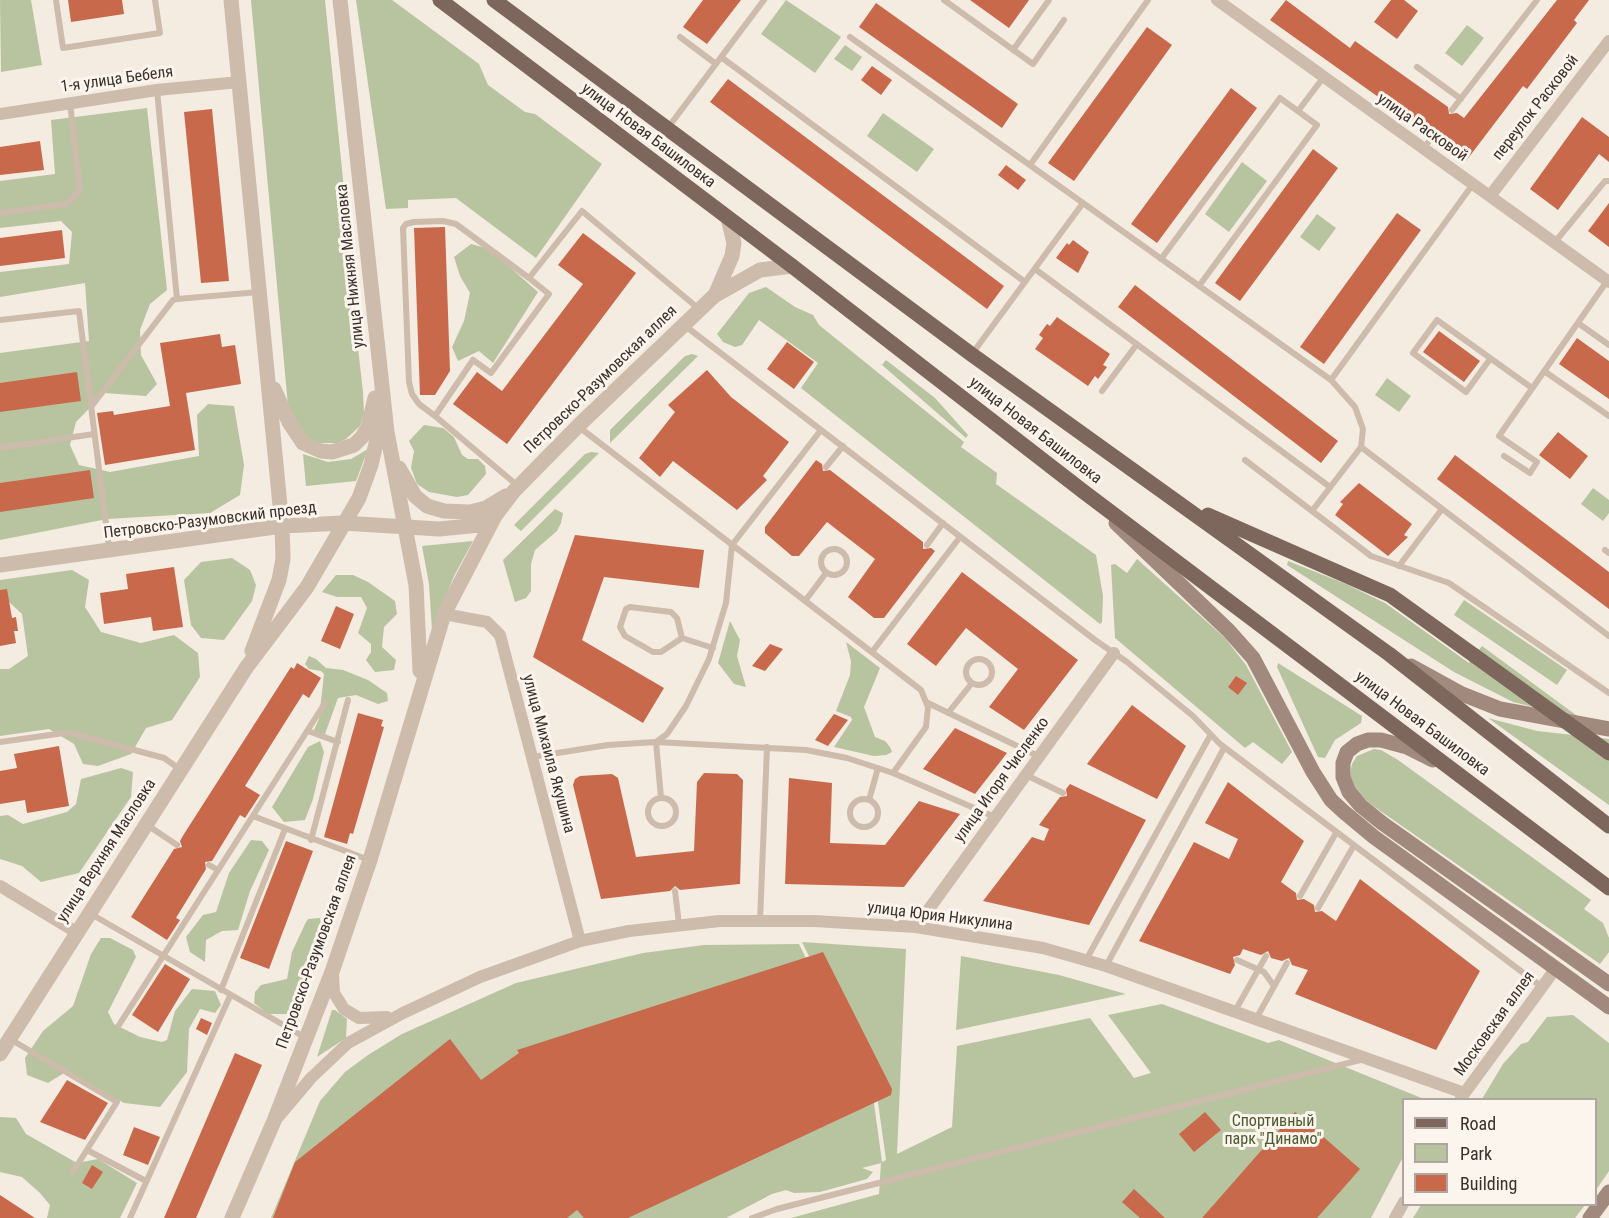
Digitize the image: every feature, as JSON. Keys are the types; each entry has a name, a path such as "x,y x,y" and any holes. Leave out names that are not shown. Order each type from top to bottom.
{"main road":[{"name":"улица Новая Башиловка","path":"440,0 792,266 1084,492 1609,888"},
{"name":"улица Новая Башиловка","path":"494,0 971,354 1389,654 1609,826"},
{"path":"1147,481 1224,523 1350,575 1390,595 1609,753"},
{"path":"1084,492 1229,631 1253,658 1313,772 1331,800 1374,837 1609,1007"},
{"path":"1389,654 1462,694 1500,708 1609,729"},
{"path":"1459,774 1407,747 1381,740 1357,744 1347,752 1342,777 1349,792 1361,806 1609,984"},
{"path":"1590,1218 1609,1192"}],"street":[{"path":"231,0 282,526"},
{"name":"улица Нижняя Масловка","path":"340,0 384,409 405,526"},
{"name":"улица Расковой","path":"1217,0 1608,281"},
{"name":"переулок Расковой","path":"1490,196 1609,41"},
{"name":"1-я улица Бебеля","path":"0,114 157,90 239,82"},
{"name":"Петровско-Разумовская аллея","path":"714,296 732,256 734,243 728,218"},
{"name":"Петровско-Разумовская аллея","path":"232,1218 274,1121 333,969 370,860 444,614 495,516 516,489 578,426 714,296 760,270 792,266"},
{"path":"268,375 296,434 312,448 332,452 354,445 368,427 373,413 379,359"},
{"name":"улица Верхняя Масловка","path":"0,1054 246,668 308,587 366,481 384,409"},
{"name":"Петровско-Разумовская аллея","path":"387,432 402,476 415,496 427,506 458,513 470,512 486,508 516,489"},
{"name":"Петровско-Разумовский проезд","path":"0,565 110,552 282,526 343,523 463,527 480,525 495,516"},
{"name":"улица Верхняя Масловка","path":"246,668 279,580 283,559 282,526"},
{"name":"Петровско-Разумовская аллея","path":"405,526 417,595 421,651 420,692"},
{"name":"улица Михаила Якушина","path":"444,614 487,622 500,635 580,941"},
{"name":"улица Игоря Численко","path":"915,927 1114,653"},
{"path":"0,886 76,932"},
{"name":"улица Юрия Никулина","path":"274,1121 330,1058 359,1036 403,1013 489,974 580,941 629,931 679,924 760,921 915,927 1006,940 1106,966 1367,1058 1462,1096"},
{"name":"Московская аллея","path":"1462,1096 1556,968"},
{"name":"улица Юрия Никулина","path":"333,969 334,993 338,1002 352,1015 376,1019 403,1013"}],"lane":[{"path":"56,0 63,48 160,33 155,0"},
{"path":"666,129 764,0"},
{"path":"944,0 1033,64 1064,20"},
{"path":"1013,50 1049,0"},
{"path":"1030,165 1148,0"},
{"path":"1452,110 1537,0"},
{"path":"680,37 716,64"},
{"path":"850,37 1331,380 1355,406 1362,429 1360,447 1312,511"},
{"path":"721,57 1025,282"},
{"path":"1417,67 1461,99"},
{"path":"1298,111 1323,78"},
{"path":"157,90 177,299"},
{"path":"1161,259 1280,98 1317,125 1199,286"},
{"path":"0,213 66,204 80,191 69,103"},
{"path":"1423,149 1433,136"},
{"path":"1554,243 1605,181 1609,181"},
{"path":"1331,380 1473,184"},
{"path":"971,354 1083,203"},
{"path":"529,278 582,211 700,310"},
{"path":"435,416 473,360 491,373 549,294 456,224 443,221 414,222 406,224 403,228 409,382 419,404 481,452 516,489"},
{"path":"1035,269 1330,488"},
{"path":"1504,456 1530,473 1537,462 1500,436 1608,281"},
{"path":"91,407 172,300 260,292"},
{"path":"0,320 79,311 110,552"},
{"path":"1490,358 1466,392 1413,353 1437,320 1532,388"},
{"path":"1578,323 1609,345"},
{"path":"684,325 1114,653 1189,713 1210,736 1335,833 1542,987"},
{"path":"1102,391 1137,344"},
{"path":"1544,371 1609,417"},
{"path":"578,426 921,690 928,703 928,720 923,734 893,773"},
{"path":"656,742 667,734 690,698 713,648 727,597 732,545 821,430"},
{"path":"0,448 94,434"},
{"path":"826,467 843,446"},
{"path":"1360,447 1609,636"},
{"path":"1245,460 1371,556 1449,583 1609,693"},
{"path":"1399,566 1442,509"},
{"path":"927,545 943,523"},
{"path":"872,652 960,537"},
{"path":"839,550 846,558 845,568 838,575 826,573 821,563 823,555 828,551 839,550"},
{"path":"805,601 826,573"},
{"path":"630,607 669,611 677,618 682,638 660,652 653,652 625,636 620,627 626,609 630,607"},
{"path":"682,638 713,648"},
{"path":"975,660 987,662 991,668 990,679 980,685 972,683 967,676 969,664 975,660"},
{"path":"948,713 972,683"},
{"path":"311,840 348,700"},
{"path":"119,1025 161,955 325,703"},
{"path":"928,703 1040,757"},
{"path":"308,731 338,742"},
{"path":"0,742 64,733 75,734 164,758 181,770"},
{"path":"1086,960 1210,736"},
{"path":"656,742 661,798"},
{"path":"532,757 608,745 656,742 767,747 832,755 893,773 995,817"},
{"path":"760,921 767,747"},
{"path":"1106,966 1224,747"},
{"path":"869,800 878,768"},
{"path":"1026,775 1064,793"},
{"path":"661,798 672,802 676,812 672,822 662,826 651,820 648,813 650,805 661,798"},
{"path":"869,800 876,806 878,816 870,826 861,827 851,819 851,809 858,801 869,800"},
{"path":"253,816 311,840 370,860"},
{"path":"146,825 177,845"},
{"path":"221,990 285,829"},
{"path":"1300,896 1335,833"},
{"path":"1318,908 1353,846"},
{"path":"209,865 218,870"},
{"path":"675,891 679,924"},
{"path":"88,913 306,1038"},
{"path":"1235,1011 1266,956"},
{"path":"1237,960 1259,969 1268,976 1274,986"},
{"path":"1256,1019 1287,963"},
{"path":"130,1218 230,996"},
{"path":"10,1039 117,1102 73,1172"},
{"path":"752,1218 777,1209 1367,1058"},
{"path":"87,1150 146,1181"}],"green space":[{"path":"0,0 31,0 42,65 1,72"},
{"path":"251,0 325,0 348,229 352,229 357,339 364,413 360,426 346,439 337,443 318,443 305,437 288,406"},
{"path":"356,0 392,0 479,64 488,85 525,112 535,114 602,164 536,258 456,198 408,200 408,208 386,209"},
{"path":"786,0 841,37 815,73 761,34"},
{"path":"1467,25 1484,38 1462,66 1445,53"},
{"path":"845,45 862,57 852,71 834,59"},
{"path":"147,108 167,290 150,304 140,330 141,355 157,384 146,396 104,393 76,422 70,445 79,465 110,472 199,456 197,415 208,404 234,406 244,465 240,495 210,513 107,519 0,540 0,353 89,341 85,283 0,297 0,272 69,264 72,232 61,221 0,228 0,181 55,174 51,120"},
{"path":"883,113 934,149 917,172 867,136"},
{"path":"1242,162 1267,181 1229,232 1205,214"},
{"path":"1317,214 1336,228 1319,251 1300,237"},
{"path":"471,244 489,249 538,292 493,363 479,351 458,361 452,347 464,321 470,293 460,276 454,257"},
{"path":"766,287 795,307 813,315 819,325 964,442 961,447 997,473 996,484 1096,555 1103,596 1100,624 801,388 818,363 759,320 742,345 735,347 723,342 717,334 749,293"},
{"path":"692,354 698,356 610,443 610,430 685,356"},
{"path":"886,360 935,398 968,435 966,438 882,365"},
{"path":"1387,378 1411,396 1399,412 1375,395"},
{"path":"424,425 443,428 454,437 462,455 468,459 478,459 485,466 486,474 468,495 457,497 429,492 417,484 411,468 414,451 409,441"},
{"path":"368,449 356,481 306,486 303,454 328,462 351,459"},
{"path":"599,453 521,531 514,525 585,454"},
{"path":"1593,488 1609,500 1609,513 1603,521 1581,504"},
{"path":"555,509 563,513 561,523 557,531 535,550 531,564 531,591 526,598 515,602 503,560"},
{"path":"473,541 454,576 432,630 429,584 422,546"},
{"path":"232,558 250,570 256,585 252,601 224,640 201,638 191,625 184,580 201,562"},
{"path":"1137,559 1225,638 1246,665 1292,752 1282,764 1253,742 1245,748 1115,638 1111,565 1115,564 1127,573"},
{"path":"1288,561 1346,584 1385,603 1469,663 1482,646 1580,718 1513,702 1454,672 1287,565"},
{"path":"72,570 89,580 85,607 101,632 141,643 174,635 198,653 200,677 172,720 146,728 131,754 98,766 83,764 74,744 49,729 0,736 0,669 9,669 28,656 22,614 8,601 0,602 0,580"},
{"path":"336,575 353,575 368,582 395,601 397,614 384,627 382,647 396,660 394,670 375,672 366,660 371,652 371,644 358,633 367,608 361,597 337,597 322,592"},
{"path":"1464,600 1567,670 1557,685 1454,615"},
{"path":"730,621 740,640 737,656 746,687 734,684 718,663"},
{"path":"846,642 880,668 864,707 875,737 885,741 890,747 892,752 886,755 874,756 834,747 852,720 851,717 836,711 850,675 851,661"},
{"path":"309,656 326,668 343,670 368,680 387,693 388,701 378,704 356,695 338,698 325,734 318,733 314,730 319,719 324,674 321,671 309,669 305,664"},
{"path":"1278,663 1362,716 1361,723 1335,740 1325,758 1318,757 1277,667"},
{"path":"1488,718 1537,731 1609,739 1609,805"},
{"path":"320,741 324,752 313,799 305,820 284,822 272,807 308,747"},
{"path":"1374,749 1381,750 1398,760 1591,900 1584,909 1603,923 1609,938 1609,952 1600,964 1369,803 1355,788 1350,775 1352,764 1357,756"},
{"path":"121,768 133,772 131,797 79,873 41,882 22,866 0,859 0,816 8,815 23,824 67,812 76,804 81,779"},
{"path":"251,840 262,841 269,850 250,891 238,930 222,931 206,940 205,962 190,952 186,937 203,915 216,912 229,873"},
{"path":"320,918 322,930 289,1014 268,1014 254,1003 255,992 261,985 287,979 292,952 305,924 308,919"},
{"path":"101,938 110,938 133,950 136,957 108,1012 114,1024 140,1037 162,1042 167,1040 175,1011 192,989 215,991 221,1005 215,1013 200,1009 189,1029 187,1072 160,1107 124,1103 67,1071 48,1083 27,1075 25,1058 43,1031 73,1006 91,954"},
{"name":"Спортивный парк \"Динамо\"","path":"802,942 906,949 897,1154 952,1127 957,1046 1090,1018 1134,1078 1151,1073 1108,1015 1162,1004 1268,1043 1279,1040 1422,1098 1402,1098 1402,1159 1371,1218 791,1218 879,1194 881,1163 862,1168 873,1172 867,1179 820,1192 794,1193 786,1190 772,1194 726,1218 271,1218 320,1101 345,1072 368,1055 402,1034 516,983 643,953 704,945 799,944 873,1096 882,1162 886,1160 877,1095"},
{"path":"961,956 1059,975 1126,994 956,1030"},
{"path":"332,1010 347,1019 346,1038 317,1057"},
{"path":"1573,1015 1609,1043 1609,1171 1597,1189 1597,1098 1483,1098 1503,1064 1521,1044 1528,1042 1547,1017"},
{"path":"0,1117 16,1118 26,1134 77,1163 98,1159 137,1183 120,1218 47,1218 50,1205 40,1193 22,1177 0,1172"},
{"path":"1420,1206 1584,1206 1575,1218 1413,1218"}],"building":[{"path":"68,0 122,0 124,14 71,22"},
{"path":"703,0 741,0 707,44 683,27"},
{"path":"970,0 1029,0 1009,28"},
{"path":"1286,0 1350,48 1355,41 1448,107 1449,114 1457,113 1464,118 1557,0 1589,0 1574,20 1577,23 1527,89 1523,86 1466,161 1437,139 1436,132 1429,133 1270,20"},
{"path":"1391,0 1404,0 1418,11 1397,39 1374,22"},
{"path":"876,3 1018,104 1002,128 859,27"},
{"path":"1147,27 1172,45 1074,181 1048,163"},
{"path":"872,66 892,80 881,95 861,80"},
{"path":"728,79 1004,286 987,309 710,102"},
{"path":"1231,88 1257,108 1157,243 1131,224"},
{"path":"212,109 229,281 201,283 184,112"},
{"path":"1582,117 1609,137 1609,162 1599,154 1558,210 1530,189"},
{"path":"40,141 44,170 0,175 0,147"},
{"path":"1313,149 1338,168 1240,301 1215,283"},
{"path":"1006,165 1026,180 1018,190 998,175"},
{"path":"1609,203 1609,247 1588,231"},
{"path":"1397,213 1421,230 1324,364 1300,347"},
{"path":"445,227 450,371 435,395 420,395 414,228"},
{"path":"62,230 65,258 0,266 0,238"},
{"path":"583,233 636,273 507,444 453,404 477,372 502,391 583,284 558,265"},
{"path":"1073,240 1089,252 1078,273 1056,258 1067,243 1069,245"},
{"path":"1135,285 1338,441 1321,463 1118,307"},
{"path":"1057,317 1110,354 1103,365 1107,367 1098,379 1095,376 1088,386 1035,349 1043,338 1039,335 1047,324 1050,326"},
{"path":"1439,331 1480,361 1464,382 1423,352"},
{"path":"220,334 222,347 235,345 241,384 186,393 195,450 105,465 97,413 113,411 114,415 170,406 160,343"},
{"path":"1577,338 1609,361 1609,399 1559,364"},
{"path":"787,342 814,362 794,389 767,369"},
{"path":"707,370 731,397 789,442 763,476 767,480 737,510 673,461 660,477 639,458 675,412 668,405"},
{"path":"77,372 81,401 0,412 0,383"},
{"path":"1558,432 1588,456 1570,479 1539,455"},
{"path":"1455,455 1609,572 1609,609 1437,479"},
{"path":"816,460 822,464 823,471 830,470 923,542 923,549 931,548 935,551 884,618 874,618 848,597 875,559 827,522 799,556 792,556 765,533 765,527"},
{"path":"90,470 94,498 0,512 0,483"},
{"path":"1359,483 1412,524 1404,535 1408,537 1388,556 1335,515 1343,504 1340,502"},
{"path":"575,535 704,550 699,588 604,577 582,640 664,688 643,723 533,657"},
{"path":"174,567 183,627 153,631 151,617 104,624 100,593 128,589 126,574"},
{"path":"962,572 1078,660 1024,730 989,707 1018,669 966,628 936,666 907,644"},
{"path":"7,589 12,618 16,617 18,631 14,631 16,643 0,646 0,590"},
{"path":"336,606 354,614 340,649 321,641"},
{"path":"770,644 783,649 765,671 752,666"},
{"path":"297,663 321,678 309,698 303,694 245,786 260,795 245,818 240,815 212,861 205,862 206,869 176,918 180,920 167,940 131,917 174,849 182,847 180,841 184,834 291,667 294,669"},
{"path":"1236,676 1247,683 1238,695 1228,687"},
{"path":"1132,705 1186,746 1157,799 1087,764"},
{"path":"358,713 383,720 381,726 384,727 353,834 350,833 347,844 324,837"},
{"path":"834,714 848,720 828,746 815,740"},
{"path":"955,728 1007,753 975,794 923,769"},
{"path":"59,746 69,806 27,813 25,800 0,804 0,771 17,768 14,754"},
{"path":"704,773 737,774 743,780 740,884 680,890 675,886 670,891 601,899 573,785 575,779 580,776 612,774 618,778 636,857 694,851 697,782"},
{"path":"789,778 832,783 830,843 885,845 919,801 960,814 904,887 785,884"},
{"path":"1228,782 1304,841 1281,882 1296,893 1297,900 1304,899 1314,905 1315,912 1322,911 1336,921 1360,879 1480,971 1436,1050 1295,994 1308,970 1292,965 1289,958 1282,961 1271,958 1268,951 1261,955 1243,949 1240,955 1233,957 1235,965 1230,974 1139,941 1194,842 1229,859 1238,839 1205,823"},
{"path":"1070,784 1146,820 1089,925 983,901 1032,837 1044,841 1049,829 1039,825 1060,797 1067,796 1066,789"},
{"path":"286,841 313,851 269,969 240,958"},
{"path":"823,952 892,1089 891,1095 628,1218 584,1218 577,1210 567,1218 273,1218 295,1162 450,1039 481,1080 519,1053 517,1050"},
{"path":"165,964 190,979 158,1032 132,1015"},
{"path":"201,1018 212,1023 207,1035 196,1029"},
{"path":"235,1053 262,1065 196,1218 164,1218"},
{"path":"67,1080 108,1103 85,1140 40,1122"},
{"path":"1205,1112 1221,1130 1194,1152 1179,1134"},
{"path":"1295,1112 1360,1169 1317,1218 1202,1218"},
{"path":"134,1127 160,1137 148,1165 123,1155"},
{"path":"92,1165 103,1172 92,1189 82,1183"},
{"path":"1134,1189 1165,1218 1140,1218 1122,1202"},
{"path":"0,1195 35,1218 0,1218"}]}
